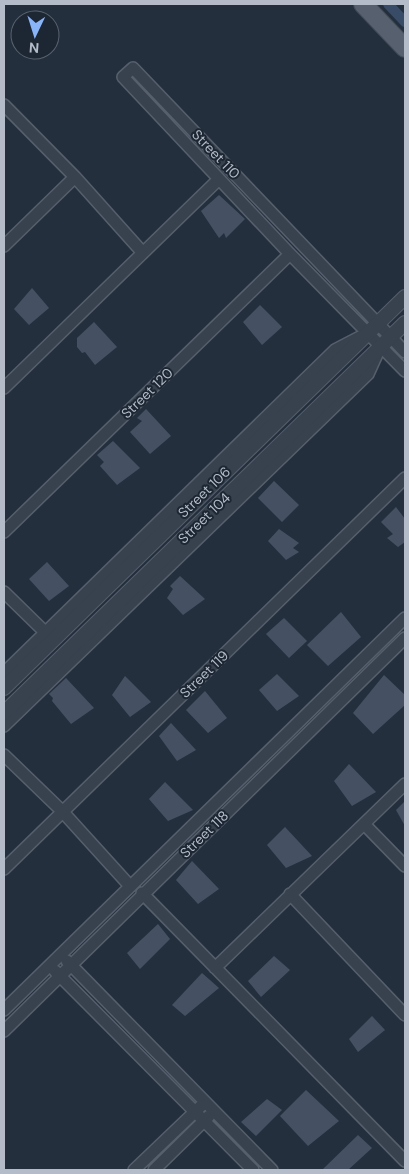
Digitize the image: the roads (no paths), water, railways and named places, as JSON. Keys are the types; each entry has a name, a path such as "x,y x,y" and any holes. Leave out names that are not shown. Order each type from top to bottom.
{"main road":[{"path":"363,4 405,48"}],"street":[{"name":"Street 110","path":"405,352 386,341 368,333 290,254 123,77 133,68 378,323 386,341 405,371"},
{"path":"4,105 75,177 143,253"},
{"path":"4,246 75,177"},
{"name":"Street 110","path":"4,388 219,179"},
{"name":"Street 120","path":"4,532 290,254"},
{"name":"Street 106","path":"4,688 49,636 210,486 289,402 368,333 405,296"},
{"name":"Street 104","path":"4,713 145,582 224,500 306,426 405,323"},
{"path":"4,673 49,636 289,402"},
{"path":"4,726 145,582 306,426"},
{"name":"Street 119","path":"4,869 405,478"},
{"path":"210,486 224,500"},
{"path":"4,592 49,636"},
{"path":"4,1010 405,618"},
{"name":"Street 118","path":"4,1031 72,966 142,893 405,638"},
{"path":"4,755 62,812 130,886"},
{"path":"215,968 405,784"},
{"path":"364,824 405,866"},
{"path":"142,893 405,1161"},
{"path":"290,894 405,1015"},
{"path":"61,955 272,1170"},
{"path":"50,966 196,1110 253,1170"},
{"path":"134,1170 206,1101"},
{"path":"154,1170 214,1111"}],"waterway":[{"path":"388,4 405,22"}]}
